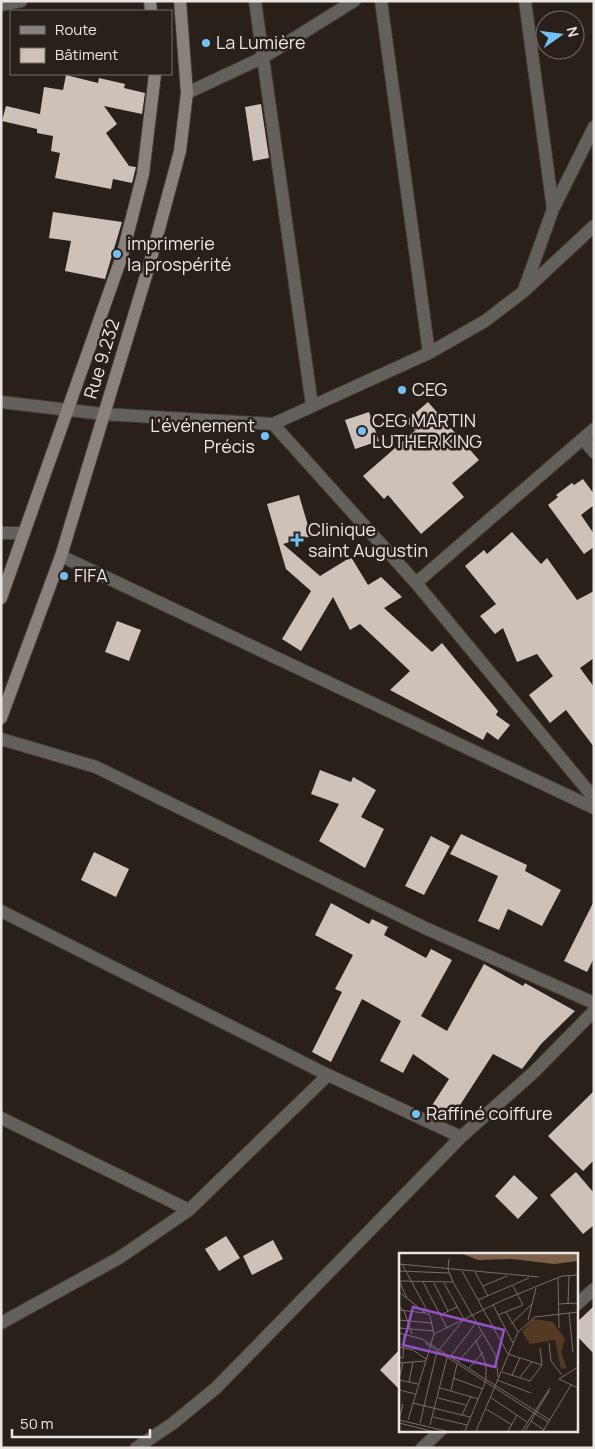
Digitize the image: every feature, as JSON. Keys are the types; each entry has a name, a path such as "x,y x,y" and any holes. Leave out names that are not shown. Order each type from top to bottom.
{"street":[{"path":"1,5 21,1"},
{"name":"Rue 9.232","path":"1,718 61,556 149,266 180,151 187,93 180,1"},
{"path":"255,1 312,405"},
{"path":"187,93 264,57 354,1"},
{"path":"381,1 428,353"},
{"path":"525,1 553,209"},
{"name":"Rue 9.232","path":"1,598 122,256 143,174 155,75"},
{"path":"523,292 553,209 594,127"},
{"path":"1,402 103,414 273,424 428,353 485,321 523,292 594,226"},
{"path":"273,424 416,584 594,798"},
{"path":"416,584 594,429"},
{"path":"583,439 594,452"},
{"path":"1,533 24,533"},
{"path":"61,556 594,808"},
{"path":"1,739 96,767 422,927 594,1004"},
{"path":"1,911 328,1075 461,1137"},
{"path":"136,1448 172,1424 216,1388 461,1137 534,1072 594,1011"},
{"path":"1,1323 119,1258 189,1210 328,1075"},
{"path":"1,1118 189,1210"},
{"path":"578,1303 594,1289"},
{"path":"422,1448 439,1432"}],"building":[{"path":"66,75 98,83 99,78 125,84 124,88 145,93 142,114 104,106 117,124 106,133 129,166 136,167 132,183 113,179 111,189 55,178 60,153 51,151 53,136 37,133 37,129 2,121 6,106 40,114 44,87 63,90"},
{"path":"261,104 269,158 253,161 245,107"},
{"path":"53,212 122,222 105,279 65,271 71,241 49,238"},
{"path":"428,402 479,460 452,483 464,497 421,534 388,495 384,499 363,476 417,429 414,430 406,421"},
{"name":"CEG MARTIN LUTHER KING","path":"369,412 379,441 355,449 345,420"},
{"path":"583,479 594,494 594,505 581,515 594,534 594,547 584,554 548,505 558,497 556,495 572,483 574,485"},
{"path":"299,495 311,536 283,544 320,576 351,557 368,585 381,577 402,597 384,608 432,652 442,643 498,711 496,715 510,725 498,740 487,732 483,740 390,690 410,671 360,624 350,630 333,597 301,651 282,639 311,591 286,569 267,504"},
{"path":"512,532 541,564 547,558 577,600 594,591 594,658 580,668 594,687 594,747 566,710 550,723 529,695 553,676 537,654 517,662 503,628 495,634 480,616 496,604 465,566 484,550 487,554"},
{"path":"117,621 141,630 129,661 105,652"},
{"path":"320,770 351,782 353,777 376,790 361,817 384,829 365,868 319,841 339,804 311,794"},
{"path":"461,834 527,865 525,871 561,890 542,926 508,909 499,930 478,921 498,876 450,854"},
{"path":"431,836 450,846 424,895 405,886"},
{"path":"94,852 129,869 116,897 81,880"},
{"path":"594,901 594,958 587,972 564,961"},
{"path":"331,903 369,924 372,919 388,927 384,935 426,958 431,949 452,960 421,1016 447,1031 484,964 523,986 525,983 575,1011 541,1044 522,1069 493,1054 451,1119 431,1107 449,1079 413,1054 403,1073 380,1061 401,1021 362,999 331,1062 312,1052 342,992 335,989 353,955 315,935"},
{"path":"594,1091 594,1160 583,1171 548,1136"},
{"path":"576,1172 594,1193 594,1225 583,1234 550,1195"},
{"path":"514,1175 538,1198 518,1219 495,1196"},
{"path":"226,1236 240,1258 219,1271 205,1249"},
{"path":"273,1240 283,1259 252,1275 243,1256"},
{"path":"594,1306 594,1354 578,1337 578,1321"},
{"path":"399,1350 399,1389 380,1370"}],"place":[{"name":"La Lumière","path":"206,43"},
{"name":"imprimerie la prospérité","path":"117,254"},
{"name":"CEG","path":"402,390"},
{"name":"CEG MARTIN LUTHER KING","path":"362,431"},
{"name":"L'événement Précis","path":"265,436"},
{"name":"Clinique saint Augustin","path":"297,540"},
{"name":"FIFA","path":"64,576"},
{"name":"Raffiné coiffure","path":"416,1114"}]}
